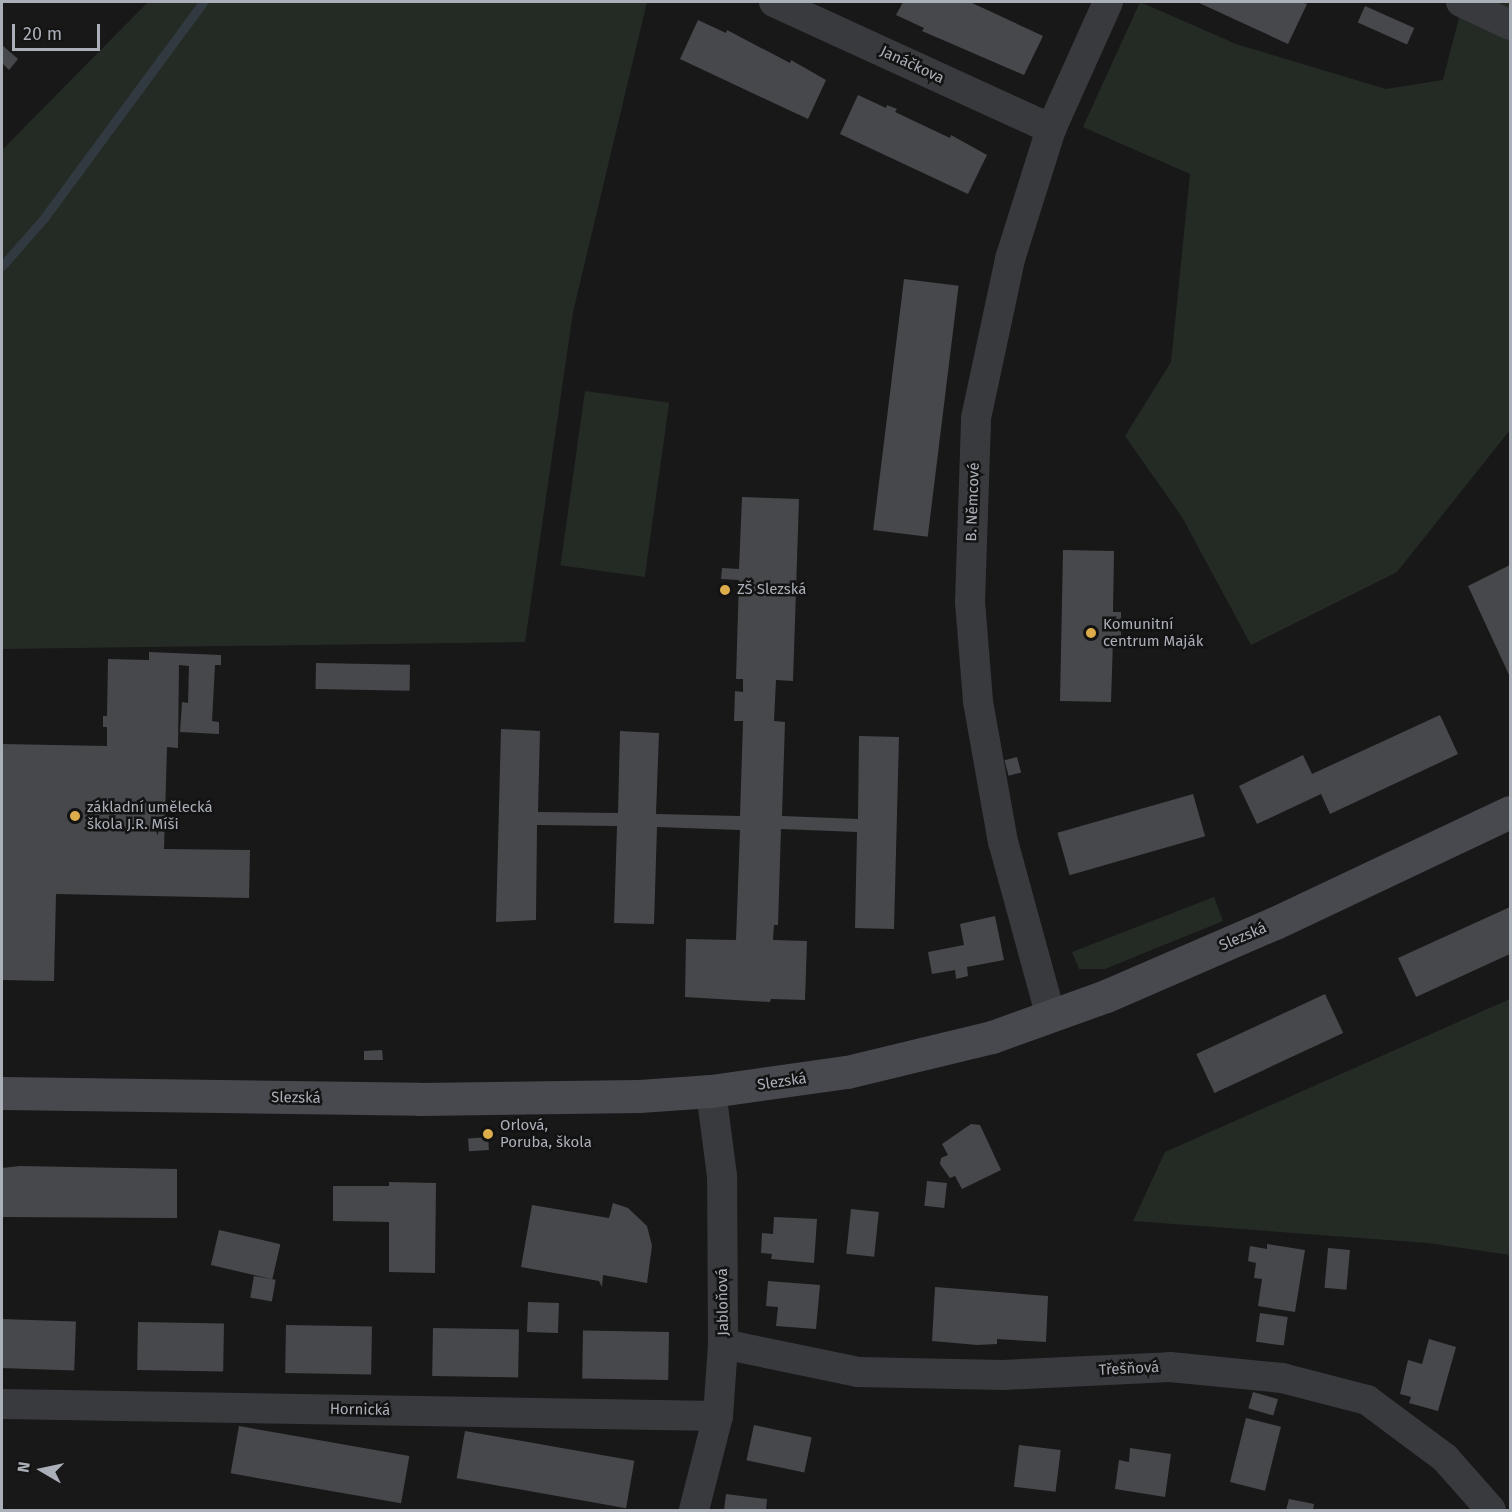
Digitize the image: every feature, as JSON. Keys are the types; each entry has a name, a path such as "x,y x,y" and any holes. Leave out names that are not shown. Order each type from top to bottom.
{"street":[{"name":"Janáčkova","path":"774,2 1052,129"},
{"name":"B. Němcové","path":"1051,1017 1003,842 978,701 970,602 976,418 1010,259 1052,129 1108,2"},
{"path":"1461,2 1510,24"},
{"name":"Slezská","path":"2,1093 484,1099 711,1091 785,1083 904,1060 1051,1017 1275,923 1510,812"},
{"name":"Jabloňová","path":"694,1510 718,1416 723,1344 722,1176 711,1091"},
{"name":"Třešňová","path":"723,1344 858,1372 1003,1375 1170,1367 1282,1378 1367,1400 1445,1458 1491,1510"},
{"name":"Hornická","path":"2,1404 718,1416"}],"shaded area":[{"path":"148,2 647,2 573,312 525,642 2,649 2,150"},
{"path":"1140,2 1236,44 1386,89 1443,80 1463,2 1510,2 1510,430 1397,572 1251,645 1182,517 1125,436 1171,362 1190,174 1083,127"},
{"path":"585,391 669,403 645,577 561,565"},
{"path":"1214,897 1223,921 1105,969 1079,969 1072,952"},
{"path":"1510,999 1510,1255 1428,1243 1133,1221 1165,1152"}],"building":[{"path":"903,2 970,2 1043,36 1024,75 922,31 924,28 896,15"},
{"path":"1197,2 1301,2 1307,4 1288,44"},
{"path":"1365,6 1414,28 1407,44 1358,22"},
{"path":"698,20 726,33 727,30 790,63 791,60 826,80 808,119 680,59"},
{"path":"2,45 18,59 9,70 2,63"},
{"path":"858,95 886,108 887,105 897,109 895,112 950,138 951,135 987,155 968,194 840,134"},
{"path":"904,279 959,286 928,537 873,530"},
{"path":"742,497 799,499 793,681 776,680 774,721 785,722 782,816 858,819 859,736 899,737 894,929 855,928 857,832 781,829 778,925 774,925 773,940 807,941 805,1000 771,999 770,1002 685,997 686,939 736,940 740,830 657,827 654,924 614,923 617,826 537,825 536,920 496,922 501,729 540,731 538,812 618,813 620,731 659,733 656,814 740,816 743,721 734,721 735,691 743,692 743,679 736,679 739,580 721,579 722,568 739,569"},
{"name":"Komunitní centrum Maják","path":"1063,550 1114,551 1113,612 1121,612 1121,641 1113,641 1111,702 1060,701"},
{"path":"1510,565 1510,677 1468,586"},
{"path":"149,652 221,655 221,665 215,665 212,721 219,722 219,734 180,732 182,702 188,703 189,666 179,665 178,748 167,747 164,849 250,850 249,898 56,894 54,981 2,980 2,744 107,746 107,727 103,727 103,716 107,716 108,659 149,660"},
{"path":"316,663 410,665 410,691 316,689"},
{"path":"1440,715 1458,754 1330,814 1321,794 1257,824 1239,786 1303,755 1312,774"},
{"path":"1017,757 1021,772 1009,776 1004,760"},
{"path":"1193,794 1205,836 1070,875 1057,833"},
{"path":"1510,907 1510,954 1416,997 1398,958"},
{"path":"995,916 1004,960 967,967 968,976 956,979 955,970 932,974 928,952 964,945 960,924"},
{"path":"1325,994 1343,1033 1214,1093 1196,1054"},
{"path":"382,1050 383,1060 364,1060 364,1051"},
{"path":"971,1124 980,1125 1001,1170 962,1189 955,1176 950,1178 940,1164 941,1158 948,1155 942,1144"},
{"path":"488,1137 489,1150 469,1151 468,1138"},
{"path":"20,1166 177,1169 177,1218 2,1217 2,1168"},
{"path":"927,1181 947,1183 944,1208 924,1206"},
{"path":"389,1182 436,1183 435,1273 389,1272 389,1222 333,1221 333,1186 389,1186"},
{"path":"613,1203 628,1208 647,1226 652,1246 647,1283 603,1275 602,1287 599,1281 521,1267 532,1205 609,1218"},
{"path":"851,1209 879,1212 874,1257 846,1254"},
{"path":"774,1217 817,1219 814,1263 771,1259 772,1254 761,1253 762,1233 773,1234"},
{"path":"219,1230 280,1244 272,1279 211,1265"},
{"path":"1267,1244 1305,1250 1295,1312 1258,1306 1262,1279 1254,1278 1256,1263 1248,1261 1250,1246 1267,1249"},
{"path":"1328,1248 1350,1250 1346,1290 1325,1288"},
{"path":"254,1276 276,1280 272,1301 250,1298"},
{"path":"768,1281 820,1285 816,1329 776,1326 778,1307 766,1306"},
{"path":"935,1287 1048,1296 1046,1342 997,1339 997,1344 977,1345 932,1341"},
{"path":"528,1302 559,1303 558,1333 527,1332"},
{"path":"1260,1313 1288,1317 1284,1346 1256,1342"},
{"path":"2,1319 76,1322 74,1371 2,1368"},
{"path":"138,1322 224,1324 223,1371 137,1370"},
{"path":"286,1325 372,1327 371,1374 285,1373"},
{"path":"433,1328 519,1330 518,1377 432,1376"},
{"path":"583,1330 669,1332 668,1380 582,1378"},
{"path":"1429,1339 1456,1347 1438,1411 1409,1403 1411,1397 1400,1394 1408,1360 1422,1364"},
{"path":"1253,1392 1278,1399 1273,1416 1248,1408"},
{"path":"1246,1418 1281,1427 1265,1491 1230,1482"},
{"path":"754,1425 812,1437 804,1472 747,1460"},
{"path":"239,1426 409,1456 401,1503 231,1473"},
{"path":"465,1431 634,1461 626,1508 457,1478"},
{"path":"1019,1445 1061,1450 1056,1492 1014,1487"},
{"path":"1130,1448 1171,1454 1165,1497 1115,1489 1119,1460 1129,1462"},
{"path":"726,1494 767,1499 766,1510 724,1510"},
{"path":"1289,1499 1314,1504 1313,1510 1286,1510"}],"waterway":[{"path":"2,266 44,218 203,2"}],"place":[{"name":"ZŠ Slezská","path":"725,590"},
{"name":"Komunitní centrum Maják","path":"1091,633"},
{"name":"základní umělecká škola J.R. Míši","path":"75,816"},
{"name":"Orlová, Poruba, škola","path":"488,1134"}]}
